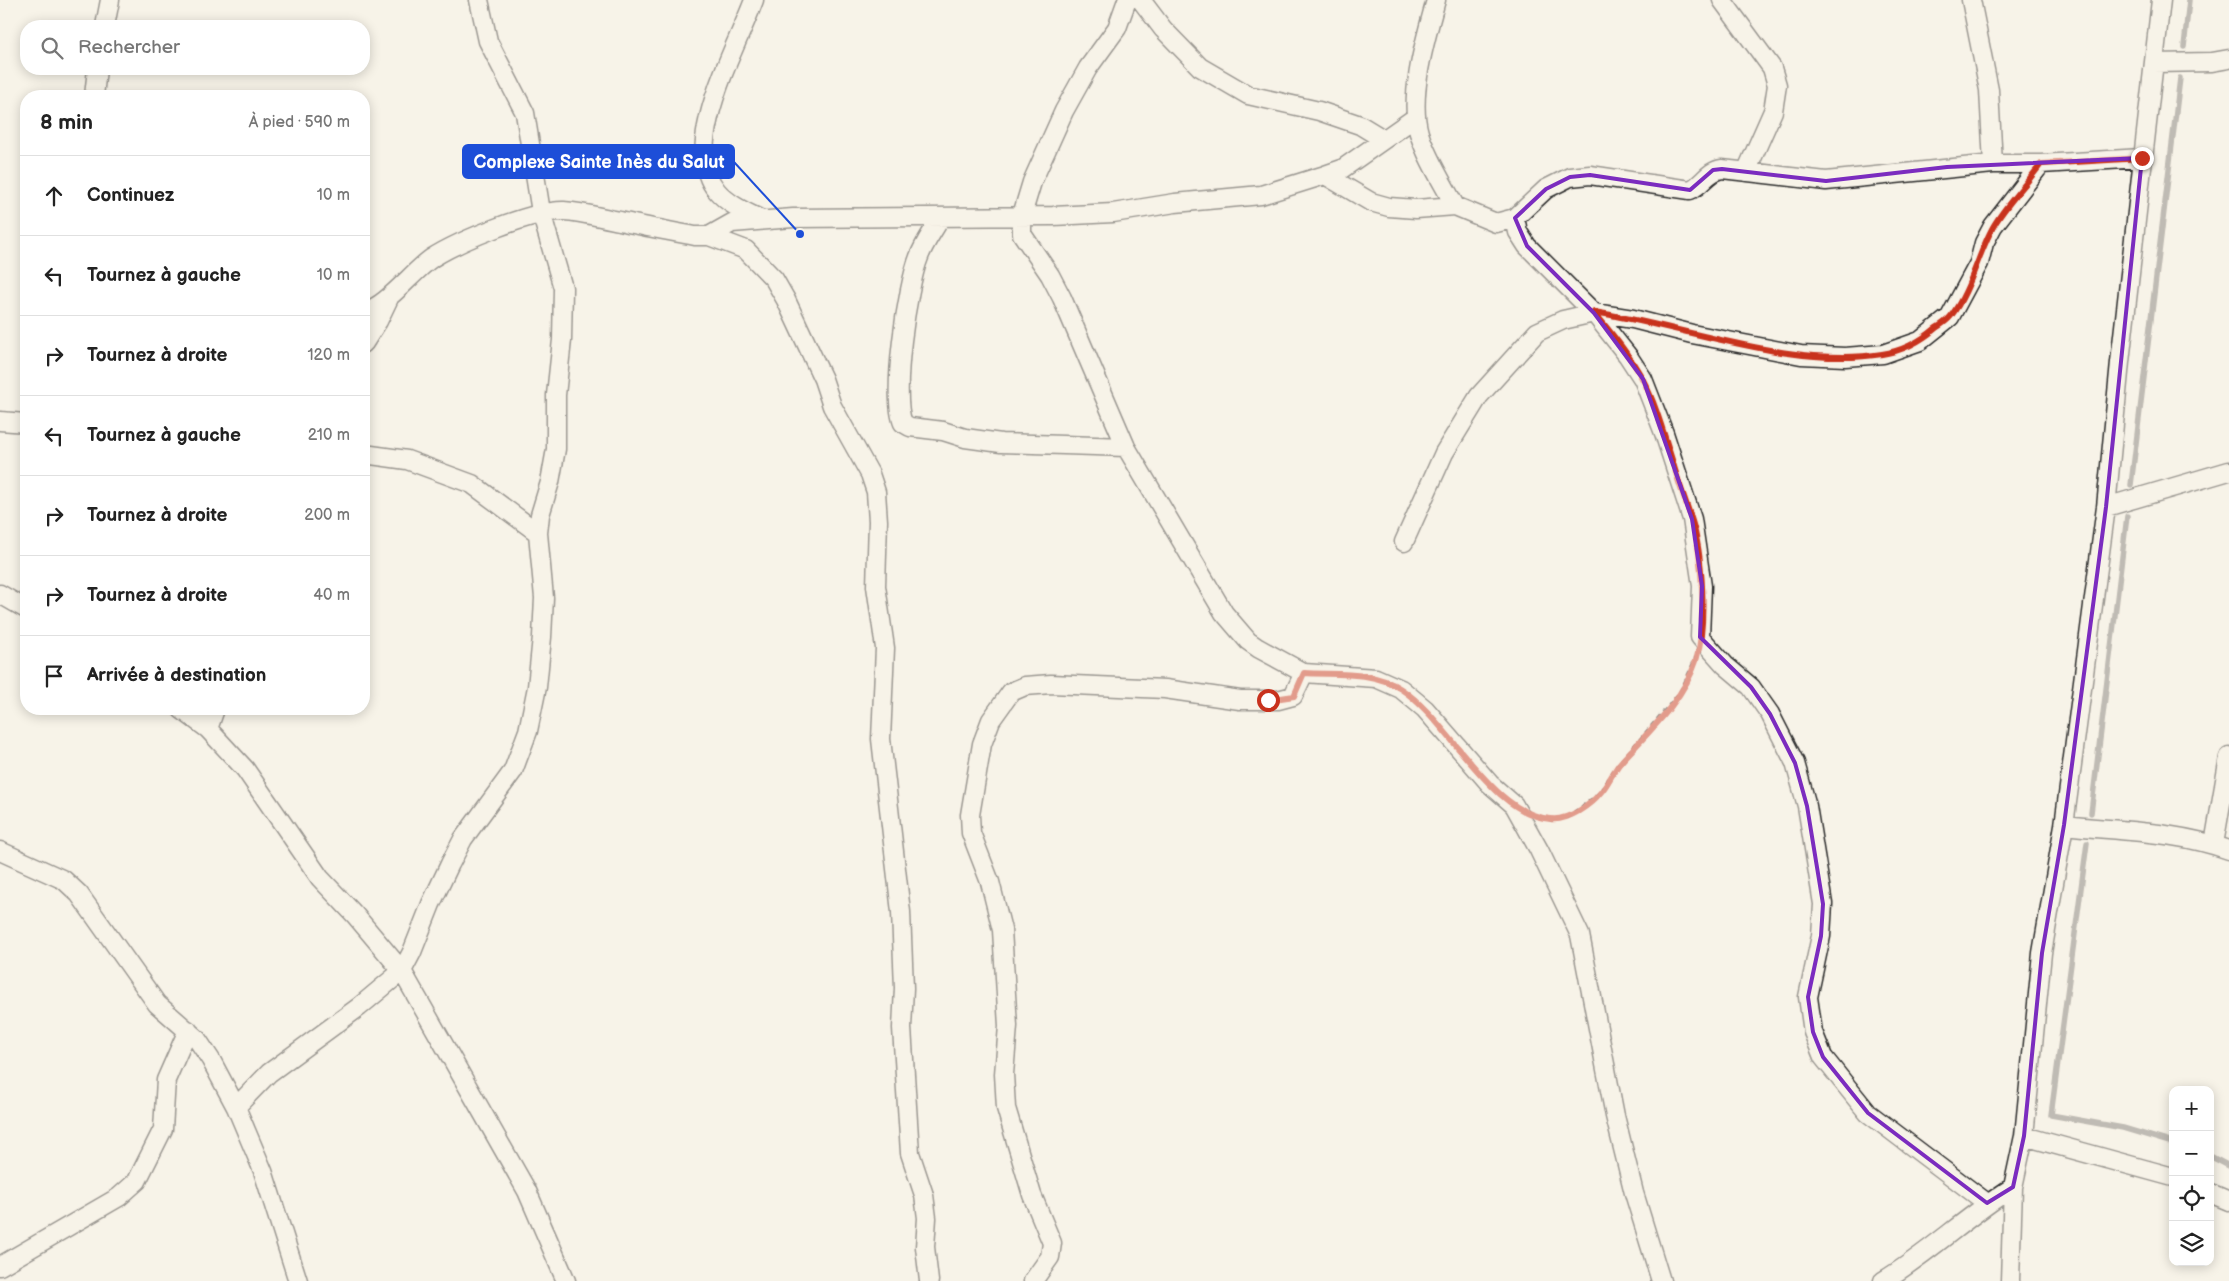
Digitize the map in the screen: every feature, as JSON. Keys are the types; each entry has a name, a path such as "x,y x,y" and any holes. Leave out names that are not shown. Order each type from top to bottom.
{"street":[{"path":"105,20 110,0"},
{"path":"236,1107 269,1073 359,1007 402,971 454,856 463,839 513,771 528,730 537,687 544,598 538,533 540,515 550,482 556,449 556,395 562,340 563,288 541,212 525,113 488,41 479,0"},
{"path":"754,0 710,107 704,138 706,168 716,190 732,205 762,220"},
{"path":"1128,0 1117,28 1088,68 1064,111 1032,182 1022,216 1022,234 1050,275 1062,298 1126,447 1224,613 1248,640 1258,648 1304,673 1376,678 1401,689 1425,709 1490,784 1514,805 1539,850 1580,935 1615,1116 1634,1193 1661,1281"},
{"path":"1141,0 1163,29 1200,67 1248,94 1319,111 1352,122 1383,139"},
{"path":"1436,0 1420,72 1416,117 1419,132 1427,152 1455,206"},
{"path":"1722,0 1772,68 1777,85 1773,111 1746,172"},
{"path":"1971,0 1989,90 1993,164"},
{"path":"2010,1281 2013,1187 2024,1136 2042,952 2064,825 2106,507 2142,158 2161,0"},
{"path":"2154,63 2229,60"},
{"path":"95,90 96,75"},
{"path":"709,236 732,224 762,220 1113,213 1175,203 1261,195 1342,169 1416,117"},
{"path":"1325,175 1371,202 1389,207 1416,209 1455,206 1496,224 1515,218 1529,202 1546,189 1570,177 1590,175 1690,190 1697,187 1713,170 1722,169 1826,181 1993,164 2041,164 2142,158"},
{"path":"1404,542 1444,453 1480,396 1537,332 1562,320 1594,312 1633,319 1692,334 1801,355 1845,357 1883,354 1920,341 1950,316 1979,263 1984,243 1994,226 2041,164"},
{"path":"370,334 389,298 401,283 432,258 460,243 541,212 564,211 695,236 709,236 746,250 774,278 823,379 832,406 870,474 876,492 878,521 876,586 885,648 881,739 901,912 904,988 902,1028 910,1153 924,1195 927,1218 925,1247 929,1281"},
{"path":"941,217 919,257 909,288 902,343 900,381 899,410 903,423 910,427 944,431 965,438 1001,443 1126,447"},
{"path":"1515,218 1518,232 1527,246 1594,312 1643,379 1664,433 1695,534 1702,586 1700,637 1725,665 1751,687 1770,714 1796,763 1807,806 1822,904 1821,936 1808,997 1813,1032 1824,1057 1868,1113 1988,1203"},
{"path":"370,310 389,298"},
{"path":"0,421 20,423"},
{"path":"370,455 407,460 472,484 485,491 538,533"},
{"path":"2106,507 2229,471"},
{"path":"0,594 20,606"},
{"path":"1033,1281 1050,1257 1052,1244 1029,1186 1006,1108 1004,1074 1008,1026 1002,930 990,882 972,832 970,815 982,744 991,720 1011,692 1025,686 1051,684 1111,686 1165,689 1240,700 1278,700 1294,696 1304,673"},
{"path":"189,715 208,729 245,769 320,878 355,915 402,971 527,1191 566,1281"},
{"path":"208,729 213,715"},
{"path":"2064,825 2156,835 2222,847 2229,758"},
{"path":"0,850 64,880 80,894 156,1004 188,1030 211,1060 236,1107 263,1171 298,1281"},
{"path":"0,1266 120,1197 137,1181 162,1129 166,1080 188,1030"},
{"path":"2024,1136 2169,1176"},
{"path":"1883,1281 1930,1249 1988,1203 2013,1187"},
{"path":"2214,1195 2229,1202"}],"path":[{"path":"1514,805 1539,817 1552,820 1568,817 1601,792 1614,770 1681,691 1696,662 1700,637"}],"highlighted area":[{"path":"2142,158 2106,507 2064,825 2042,953 2024,1136 2013,1187 1987,1203 1868,1113 1823,1057 1813,1032 1808,997 1821,936 1823,904 1807,806 1795,763 1770,714 1751,687 1700,637 1702,586 1692,519 1643,379 1594,313 1527,246 1515,218 1546,189 1570,177 1590,175 1690,190 1713,170 1722,169 1826,181 1947,167"}],"waterway":[{"path":"2184,47 2189,0"},
{"path":"2131,485 2180,78"},
{"path":"2091,813 2127,516"},
{"path":"2087,843 2051,1115 2123,1128 2169,1142"},
{"path":"2214,1158 2229,1166"}],"place":[{"name":"Complexe Sainte Inès du Salut","path":"800,234"}],"route":[{"path":"1268,700 1286,699 1294,696 1304,673 1361,675 1376,678 1401,689 1425,709 1506,800 1539,817 1552,820 1568,817 1601,792 1614,770 1667,710 1681,691 1696,662 1702,615 1702,586 1692,519 1664,433 1643,379 1594,312 1633,319 1692,334 1801,355 1845,357 1883,354 1920,341 1950,316 1979,263 1984,243 1994,226 2003,211 2041,164 2142,158"}]}
